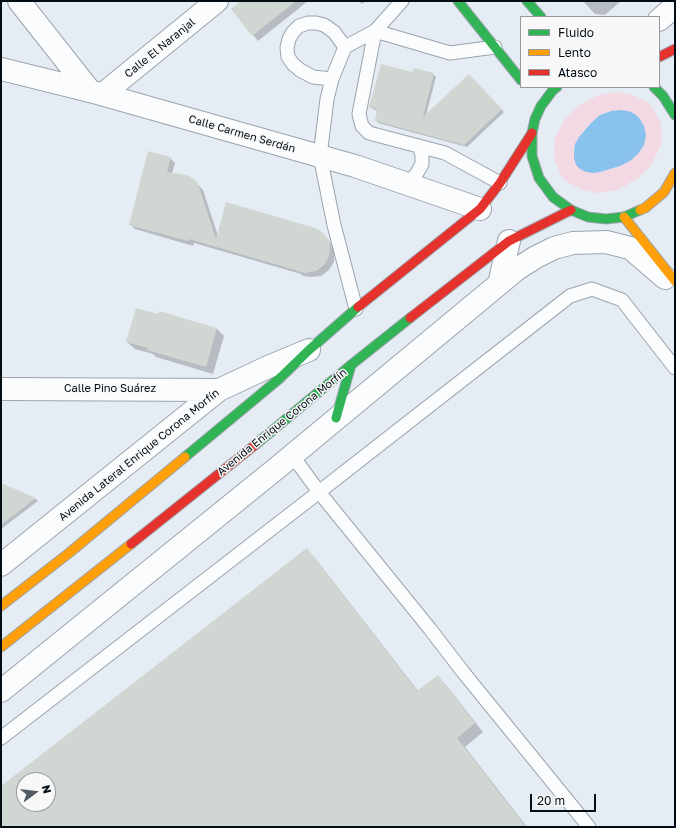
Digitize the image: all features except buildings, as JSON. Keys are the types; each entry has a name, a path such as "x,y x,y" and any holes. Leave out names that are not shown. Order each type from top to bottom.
{"main road":[{"path":"458,1 520,79"},
{"path":"527,1 540,16"},
{"path":"660,57 675,50"},
{"path":"556,88 538,102 532,133 532,156 539,178 553,196 571,210 588,217 606,219 624,217 645,208 664,192 675,173"},
{"path":"655,88 663,96 675,115"},
{"path":"1,606 69,553 217,431 279,379 309,350 356,310 480,209 500,183 532,133"},
{"name":"Avenida Enrique Corona Morfín","path":"1,647 351,365 509,242 571,210"},
{"path":"624,217 675,281"},
{"path":"336,418 351,365"}],"street":[{"path":"19,1 97,93"},
{"name":"Calle El Naranjal","path":"97,93 217,1"},
{"path":"660,19 675,6"},
{"name":"Calle Carmen Serdán","path":"1,69 97,93 355,166 480,209"},
{"path":"499,284 509,242"},
{"path":"1,690 292,455 517,269 536,257 554,248 574,243 606,242 630,248 675,286"},
{"name":"Avenida Lateral Enrique Corona Morfín","path":"1,565 219,390 309,350"},
{"name":"Calle Pino Suárez","path":"1,389 219,390"}],"lane":[{"path":"356,310 334,225 320,156 327,99 332,79 345,47 375,31 402,1"},
{"path":"332,79 313,77 300,70 293,64 288,57 287,48 289,39 293,32 300,26 308,23 316,23 324,25 334,32 345,47"},
{"path":"375,31 450,53 495,47"},
{"path":"375,31 359,114 362,126 369,133 445,153 500,183"},
{"path":"408,184 422,164 422,155 419,146"},
{"path":"1,738 570,296 592,289 622,300 675,368"},
{"path":"292,455 319,492 589,827"}],"shaded area":[{"path":"616,92 630,94 646,101 653,108 660,121 662,135 661,144 653,162 647,170 638,178 618,190 597,193 582,190 563,178 555,160 554,144 556,136 564,120 582,104 599,95","holes":["611,111 620,166 600,172 574,158 575,144 583,131 600,115"]}],"water":[{"path":"620,110 635,114 644,126 646,135 644,145 638,154 630,161 620,166 600,172 586,172 580,169 576,165 574,158 575,144 579,137 600,115 611,111"}],"traffic: fast":[{"path":"458,1 520,79"},
{"path":"527,1 540,16"},
{"path":"556,88 541,106 535,119 532,133 532,156 539,178 553,197 571,210 588,217 606,219 624,217 640,210"},
{"path":"655,88 663,96 675,115"},
{"path":"185,457 279,379 309,350 358,307"},
{"path":"255,445 410,318"},
{"path":"336,418 351,365"}],"traffic: slow":[{"path":"640,210 645,208 664,192 675,173"},
{"path":"624,217 675,281"},
{"path":"1,606 69,553 185,457"},
{"path":"1,647 131,544"}],"traffic: jam":[{"path":"660,56 675,49"},
{"path":"358,307 480,209 500,183 532,133"},
{"path":"410,318 509,241 571,210"},
{"path":"131,544 255,445"}]}
